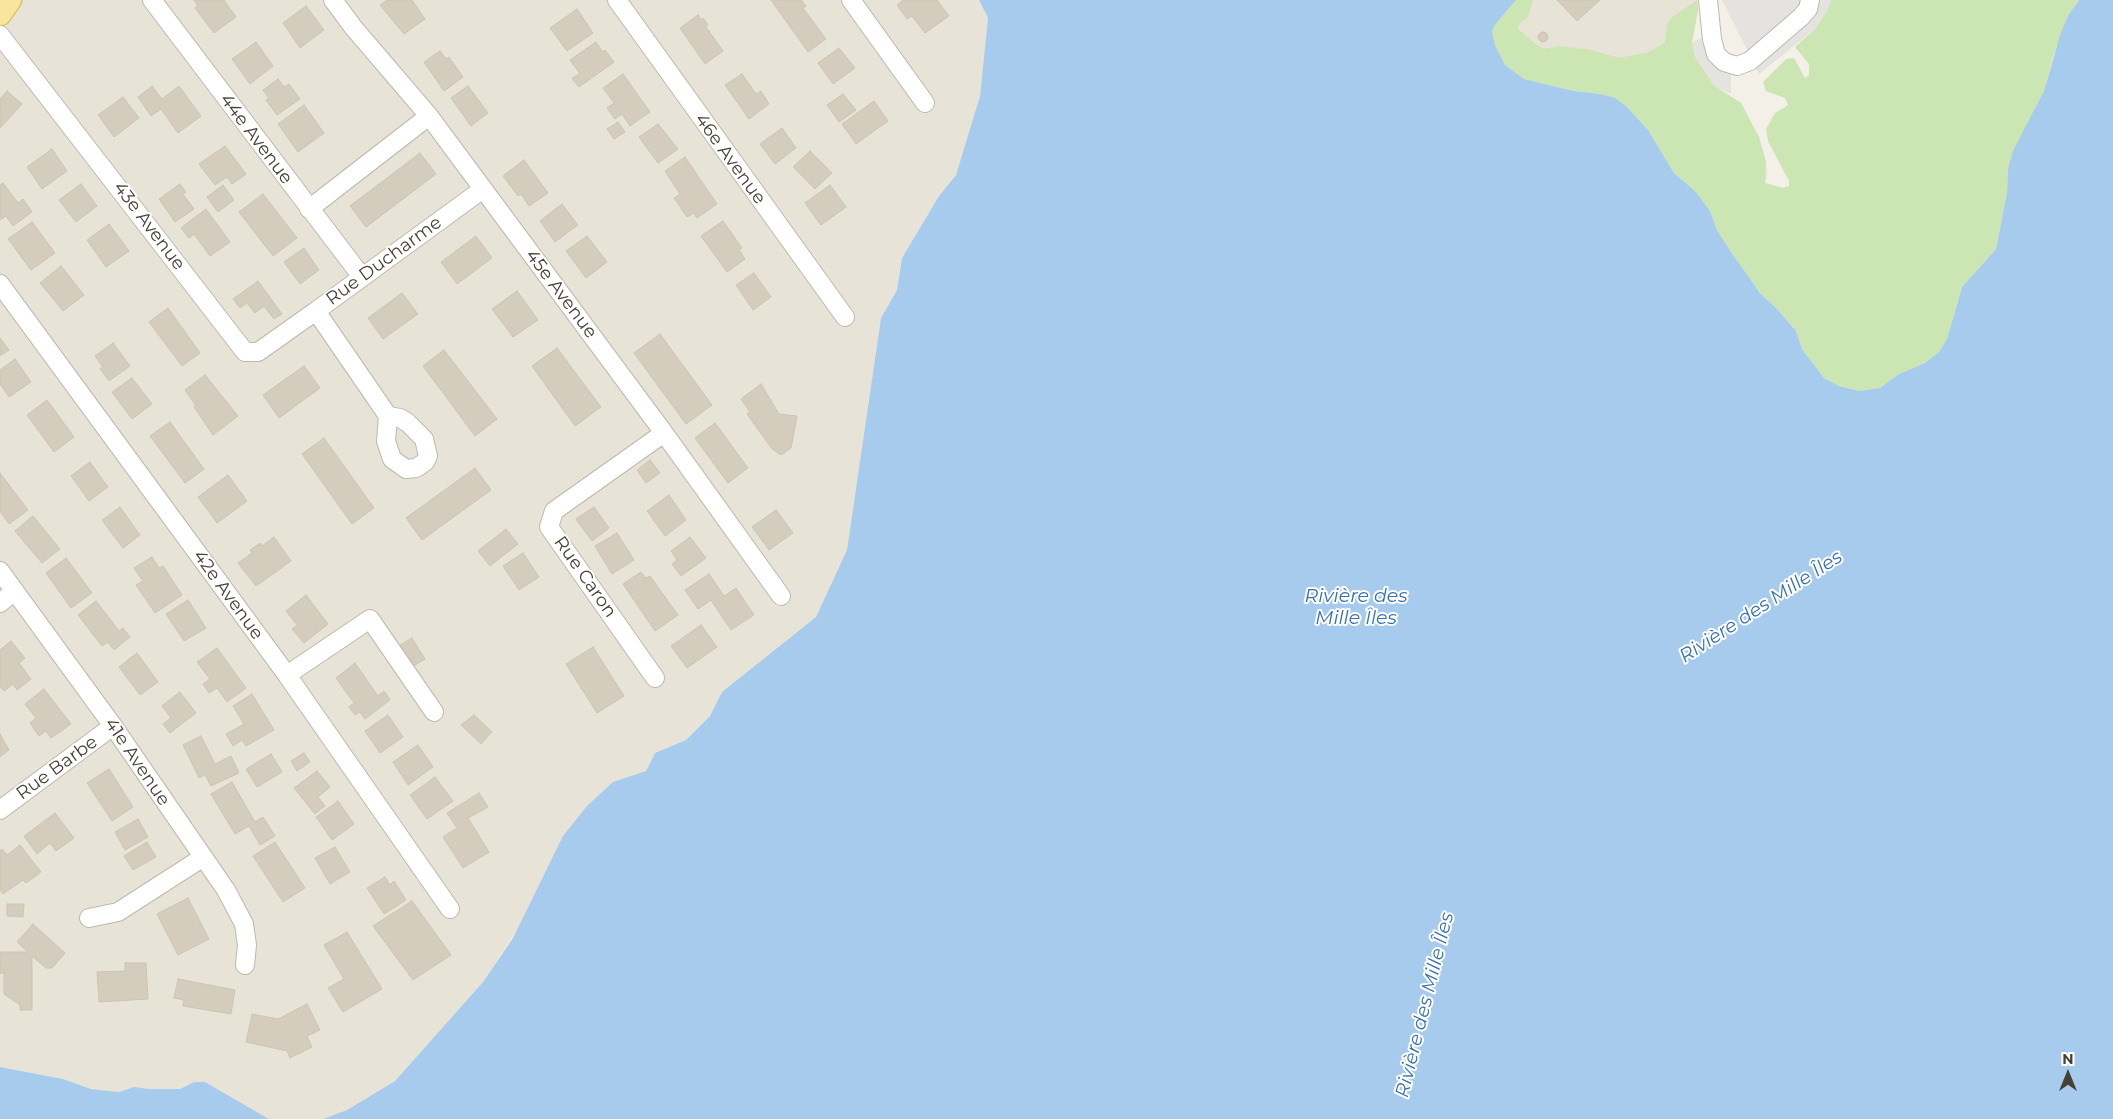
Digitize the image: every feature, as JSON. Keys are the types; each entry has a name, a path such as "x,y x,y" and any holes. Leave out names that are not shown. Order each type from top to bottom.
{"main road":[{"path":"0,14 10,0"}],"street":[{"name":"44e Avenue","path":"152,0 362,277"},
{"name":"45e Avenue","path":"333,0 353,27 429,116 664,433 780,596"},
{"name":"46e Avenue","path":"617,0 845,317"},
{"path":"851,0 925,103"},
{"path":"1708,0 1712,39 1716,54 1724,62 1737,66 1750,61 1801,18 1808,9 1810,0"},
{"name":"43e Avenue","path":"0,34 245,352 258,352 316,310"},
{"path":"309,209 429,116"},
{"name":"Rue Ducharme","path":"388,416 316,310 484,190"},
{"name":"42e Avenue","path":"0,284 287,675 450,909"},
{"name":"Rue Caron","path":"655,678 549,527 554,511 664,433"},
{"name":"41e Avenue","path":"0,570 113,726 202,858 226,890 244,924 247,945 245,965"},
{"path":"0,603 15,591"},
{"path":"287,675 370,619 434,712"},
{"name":"Rue Barbe","path":"0,810 113,726"},
{"path":"89,918 107,916 118,912 202,858"}],"shaded area":[{"path":"0,0 979,0 988,18 980,96 956,175 939,196 902,258 897,290 881,318 847,550 816,617 722,692 710,716 686,740 655,753 646,771 613,782 483,982 395,1081 347,1110 323,1119 269,1119 205,1082 194,1082 180,1089 134,1087 119,1092 91,1089 63,1079 0,1067"},
{"path":"1516,0 1697,0 1698,10 1692,42 1695,57 1721,90 1741,103 1759,137 1766,162 1767,177 1761,191 1494,26"},
{"path":"1722,0 1831,0 1827,11 1814,30 1759,74"},
{"path":"1712,34 1731,66 1731,94 1714,86 1695,57 1692,42"}],"green space":[{"path":"1516,0 1533,0 1528,17 1519,24 1518,29 1544,49 1560,46 1591,50 1619,58 1646,53 1660,46 1665,42 1667,25 1671,18 1697,0 1698,10 1692,42 1695,57 1714,86 1741,103 1759,137 1766,162 1765,183 1783,188 1789,186 1789,181 1768,141 1766,129 1775,113 1788,105 1785,98 1766,91 1763,82 1786,59 1794,58 1805,78 1809,75 1809,64 1795,47 1814,30 1827,11 1831,0 2079,0 2069,14 2054,54 2044,91 2008,169 2007,192 1996,249 1962,287 1947,339 1939,352 1925,363 1899,374 1880,388 1859,391 1839,386 1824,378 1802,349 1796,331 1760,293 1731,252 1717,230 1710,211 1696,192 1674,173 1648,130 1627,107 1615,98 1601,94 1574,91 1524,79 1505,65 1495,45 1492,32 1494,26"}],"water":[{"name":"Rivière des Mille Îles","path":"979,0 1516,0 1494,26 1492,32 1495,45 1505,65 1524,79 1574,91 1601,94 1615,98 1627,107 1648,130 1674,173 1696,192 1710,211 1717,230 1731,252 1760,293 1796,331 1802,349 1824,378 1839,386 1859,391 1880,388 1899,374 1925,363 1939,352 1947,339 1962,287 1996,249 2007,192 2008,169 2013,151 2044,91 2061,32 2069,14 2079,0 2113,0 2113,1119 323,1119 347,1110 395,1081 483,982 513,938 563,836 587,806 613,782 646,771 655,753 686,740 710,716 722,692 816,617 847,550 881,318 897,290 902,258 939,196 956,175 980,96 988,18"},
{"path":"0,1067 63,1079 91,1089 119,1092 134,1087 180,1089 194,1082 205,1082 269,1119 0,1119"}],"building":[{"path":"194,0 224,0 236,17 214,33 195,8 198,6"},
{"path":"387,0 412,0 425,19 404,34 380,5"},
{"path":"771,0 801,0 806,6 803,8 826,39 808,52"},
{"path":"903,0 937,0 949,16 925,33 912,16 907,19 897,5"},
{"path":"1557,0 1600,0 1577,21"},
{"path":"306,6 324,30 300,48 283,23"},
{"path":"577,9 593,33 567,51 550,28"},
{"path":"698,15 708,25 706,27 723,51 705,64 680,28"},
{"path":"1541,32 1545,32 1548,37 1547,41 1541,42 1538,39 1538,35"},
{"path":"256,42 273,66 250,84 232,59"},
{"path":"596,42 614,62 579,87 572,78 580,74 570,60"},
{"path":"839,48 855,68 833,84 818,63"},
{"path":"440,51 446,59 449,57 463,77 444,91 424,62"},
{"path":"623,74 650,112 630,126 622,114 615,119 607,108 614,103 603,88"},
{"path":"742,74 756,94 761,91 769,104 749,119 725,85"},
{"path":"278,79 284,87 289,84 300,99 277,115 266,100 269,98 263,90"},
{"path":"152,86 162,99 179,86 201,116 178,133 161,109 151,116 138,97"},
{"path":"468,86 488,113 471,126 451,98"},
{"path":"7,91 22,104 0,128 0,99"},
{"path":"843,94 856,110 839,122 827,105"},
{"path":"123,97 139,118 114,137 98,115"},
{"path":"874,101 888,121 856,144 842,124"},
{"path":"304,105 324,133 298,152 278,124"},
{"path":"618,122 625,132 614,139 607,129"},
{"path":"658,124 678,149 658,163 639,137"},
{"path":"782,128 796,148 775,164 760,144"},
{"path":"225,146 246,174 232,184 227,177 215,185 199,164"},
{"path":"52,149 67,171 42,189 27,167"},
{"path":"810,151 832,173 815,189 793,167"},
{"path":"420,153 436,174 366,227 350,206"},
{"path":"685,157 717,204 697,218 694,213 687,217 674,198 680,194 665,171"},
{"path":"524,160 548,193 529,206 521,194 518,196 503,176"},
{"path":"3,183 18,203 23,199 32,212 13,226 6,216 0,220 0,185"},
{"path":"81,184 97,206 76,222 59,200"},
{"path":"180,184 186,192 183,194 194,209 175,222 159,199"},
{"path":"223,185 234,200 218,212 207,197"},
{"path":"830,185 846,207 821,225 805,203"},
{"path":"263,194 297,238 273,256 239,212"},
{"path":"562,204 578,225 555,242 540,221"},
{"path":"206,209 230,242 210,256 194,234 189,238 181,228"},
{"path":"723,221 742,248 739,250 745,259 727,272 701,236"},
{"path":"32,222 55,253 31,270 8,239"},
{"path":"109,224 129,251 106,267 87,240"},
{"path":"476,236 492,258 457,284 441,262"},
{"path":"587,236 607,262 586,278 566,251"},
{"path":"304,248 319,270 300,284 284,262"},
{"path":"61,266 84,295 63,311 40,283"},
{"path":"754,273 771,297 753,310 736,285"},
{"path":"258,281 282,314 274,319 264,306 255,313 247,303 240,308 233,299"},
{"path":"517,291 538,320 513,337 492,309"},
{"path":"402,293 418,314 383,339 368,318"},
{"path":"168,308 200,353 182,366 149,322"},
{"path":"660,334 712,405 686,424 634,353"},
{"path":"0,338 9,350 0,356"},
{"path":"113,343 130,366 109,381 100,369 103,367 95,356"},
{"path":"557,348 601,407 575,426 532,366"},
{"path":"444,350 497,419 475,436 423,366"},
{"path":"15,359 31,382 9,397 0,384 0,370"},
{"path":"304,366 320,388 279,418 263,395"},
{"path":"205,375 238,416 213,435 185,390"},
{"path":"132,378 152,404 132,419 112,392"},
{"path":"761,384 779,414 797,416 791,448 781,455 772,449 747,414 750,412 741,399"},
{"path":"47,400 74,437 54,452 27,415"},
{"path":"170,422 204,469 185,483 150,436"},
{"path":"715,423 748,468 728,483 695,438"},
{"path":"324,438 374,508 352,524 302,454"},
{"path":"650,460 660,473 646,483 637,470"},
{"path":"90,462 108,487 89,501 71,476"},
{"path":"475,468 491,490 422,540 406,518"},
{"path":"0,473 28,510 9,524 0,511"},
{"path":"228,475 247,501 217,523 198,497"},
{"path":"669,495 686,520 665,536 647,511"},
{"path":"120,507 140,535 123,548 102,520"},
{"path":"594,507 609,528 592,541 576,519"},
{"path":"776,510 793,533 769,550 752,527"},
{"path":"33,516 60,549 42,563 15,531"},
{"path":"506,529 518,544 490,566 478,551"},
{"path":"617,533 634,560 612,574 595,546"},
{"path":"274,537 291,561 256,586 238,563 252,553 250,550 260,543 262,546"},
{"path":"690,537 706,558 681,576 672,564 677,560 671,551"},
{"path":"523,553 539,577 519,590 503,566"},
{"path":"152,557 159,568 163,566 182,595 155,613 136,585 143,581 134,568"},
{"path":"66,558 92,593 71,608 46,573"},
{"path":"641,572 646,578 650,576 678,615 655,631 623,584"},
{"path":"709,574 724,596 736,588 754,615 731,630 711,600 698,609 685,590"},
{"path":"306,595 328,624 304,643 292,629 297,625 286,611"},
{"path":"188,600 206,628 184,641 166,614"},
{"path":"96,601 119,631 123,628 130,637 114,650 108,642 102,646 78,615"},
{"path":"701,625 717,647 687,668 671,646"},
{"path":"412,638 425,659 410,668 397,647"},
{"path":"11,641 25,658 19,663 31,679 17,690 13,684 4,691 0,686 0,650"},
{"path":"593,647 624,696 597,713 566,664"},
{"path":"217,648 246,688 227,702 217,688 209,693 203,684 210,679 197,662"},
{"path":"137,653 158,682 140,695 119,667"},
{"path":"355,663 378,696 384,691 390,700 365,719 360,712 355,715 349,707 354,703 336,678"},
{"path":"44,689 71,724 51,738 46,731 39,736 30,723 36,718 25,704"},
{"path":"180,692 196,713 170,733 163,724 171,718 162,706"},
{"path":"252,694 274,730 246,746 242,740 233,746 226,734 244,724 233,706"},
{"path":"388,715 403,737 380,753 365,731"},
{"path":"474,715 492,732 481,744 461,725"},
{"path":"0,734 9,750 0,757"},
{"path":"201,736 215,764 231,756 239,773 211,786 205,775 199,778 183,745"},
{"path":"418,745 433,767 408,785 393,762"},
{"path":"304,753 310,762 297,771 291,761"},
{"path":"271,754 282,772 257,787 246,769"},
{"path":"109,769 133,807 112,821 87,783"},
{"path":"317,771 330,787 318,797 325,806 315,814 294,788"},
{"path":"435,777 453,801 427,819 410,795"},
{"path":"232,782 255,822 263,817 275,836 260,845 249,826 235,834 211,794"},
{"path":"479,793 488,807 468,818 489,852 463,868 443,837 457,828 447,813"},
{"path":"338,801 354,824 332,840 316,817"},
{"path":"55,813 74,838 56,851 50,843 37,854 24,836"},
{"path":"138,819 148,837 125,850 115,832"},
{"path":"147,842 156,857 133,870 124,856"},
{"path":"275,842 305,888 283,902 253,856"},
{"path":"20,845 41,872 26,883 23,880 3,894 0,890 0,851 2,849 7,855"},
{"path":"335,847 350,872 330,884 315,858"},
{"path":"385,877 390,885 394,881 406,900 384,914 367,888"},
{"path":"188,898 209,939 178,955 157,914"},
{"path":"412,901 451,955 413,980 373,926"},
{"path":"7,904 24,904 23,917 7,916"},
{"path":"33,924 65,953 52,968 46,968 32,956 32,1010 20,1010 20,1005 4,994 4,973 0,973 0,952 28,952 17,942"},
{"path":"347,932 382,989 343,1012 328,988 344,979 324,945"},
{"path":"125,963 146,963 148,999 99,1002 97,972 125,971"},
{"path":"178,979 235,990 231,1014 183,1006 184,1000 174,998"},
{"path":"307,1004 320,1030 307,1036 312,1047 290,1058 287,1051 246,1042 252,1014 278,1019"}]}
